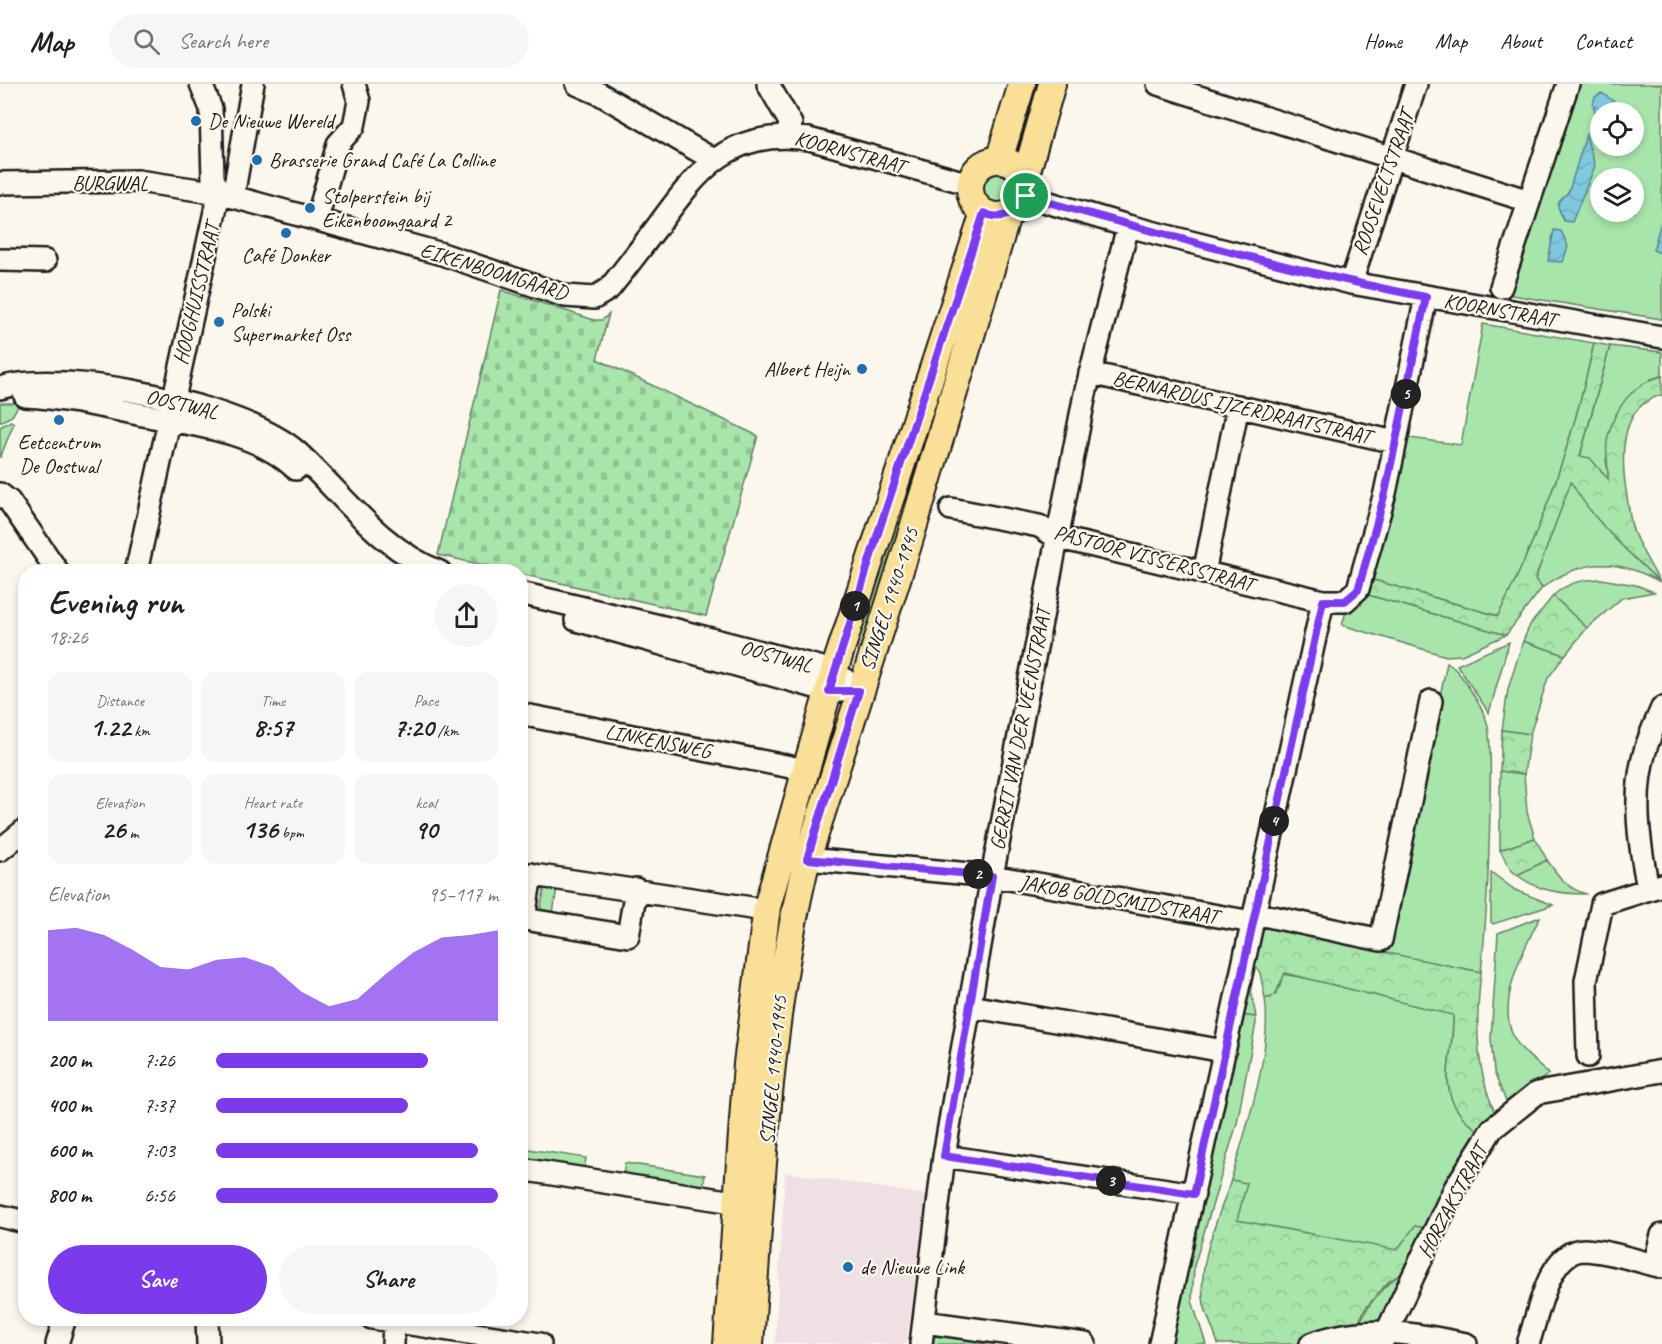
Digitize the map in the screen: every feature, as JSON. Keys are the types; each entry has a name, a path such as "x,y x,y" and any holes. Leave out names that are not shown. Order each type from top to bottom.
{"main road":[{"path":"999,160 1022,84"},
{"path":"1026,187 1015,165 999,160 991,161 977,169 970,184 972,200 995,214 1016,211 1026,187 1052,84"},
{"name":"SINGEL 1940-1945","path":"727,1344 747,1064 767,907 829,690 995,214"},
{"name":"SINGEL 1940-1945","path":"750,1344 781,987 794,912 812,860 859,691 908,545 995,214"}],"street":[{"path":"201,84 211,109 212,167 226,194"},
{"name":"HOOGHUISSTRAAT","path":"138,564 170,421 172,399 253,84"},
{"path":"317,219 338,144 354,126 359,101 354,84"},
{"path":"577,84 600,94 714,160"},
{"name":"KOORNSTRAAT","path":"768,84 791,124 786,135 809,139 970,184"},
{"path":"1158,84 1529,201"},
{"name":"ROOSEVELTSTRAAT","path":"1351,283 1416,84"},
{"path":"1501,287 1568,84"},
{"name":"EIKENBOOMGAARD","path":"226,194 442,254 565,296 594,298 609,289 691,181 714,160 739,147 786,135"},
{"name":"BURGWAL","path":"0,183 138,181 226,194"},
{"name":"KOORNSTRAAT","path":"1026,187 1128,226 1351,283 1662,337"},
{"name":"GERRIT VAN DER VEENSTRAAT","path":"921,1344 944,1156 992,876 1089,373 1128,226"},
{"path":"0,260 45,261"},
{"path":"1160,1344 1323,601 1345,601 1358,590 1385,493 1426,297"},
{"name":"BERNARDUS IJZERDRAATSTRAAT","path":"1089,373 1395,442"},
{"name":"OOSTWAL","path":"0,390 16,383 104,387 172,399 236,418 271,435 295,451 334,498 358,533 400,564"},
{"name":"OOSTWAL","path":"0,390 214,430 253,442 291,465 401,550 426,564"},
{"path":"1204,573 1239,406"},
{"path":"0,494 9,501 52,564"},
{"name":"PASTOOR VISSERSSTRAAT","path":"951,509 1039,526 1056,537 1323,601"},
{"name":"OOSTWAL","path":"528,595 696,635 829,690"},
{"name":"OOSTWAL","path":"528,607 829,690 859,691"},
{"name":"SINGEL 1940-1945","path":"731,1288 722,1268 743,1010 758,909 767,864 812,715 829,690"},
{"name":"JAKOB GOLDSMIDSTRAAT","path":"812,860 992,876 1253,917 1381,940 1431,701"},
{"path":"1588,1056 1586,981 1602,904 1655,886 1639,846 1637,808 1645,752 1662,708"},
{"name":"LINKENSWEG","path":"528,716 796,768"},
{"path":"0,850 18,835"},
{"name":"SINGEL 1940-1945","path":"760,1344 787,1024 812,860"},
{"path":"528,873 758,909"},
{"path":"528,920 628,936 636,889"},
{"path":"970,1006 1224,1051"},
{"name":"HORZAKSTRAAT","path":"1384,1338 1455,1188 1492,1129 1537,1093 1662,1071"},
{"path":"944,1156 1194,1194"},
{"path":"528,1170 727,1201"},
{"path":"0,1216 18,1219"},
{"path":"1528,1344 1552,1271 1569,1253 1582,1250 1595,1251 1658,1266 1662,1235"},
{"path":"924,1322 1085,1344"},
{"path":"57,1344 63,1326"},
{"path":"207,1326 208,1344"},
{"path":"393,1334 457,1326"},
{"path":"469,1326 540,1344"},
{"path":"1311,1344 1346,1333 1384,1338 1419,1334 1466,1344"}],"shaded area":[{"name":"de Nieuwe Link","path":"785,1172 926,1195 906,1344 775,1343"}],"green space":[{"path":"1031,84 1047,84 1024,154 1013,148"},
{"path":"1575,84 1662,84 1662,319 1505,294"},
{"path":"999,171 1012,176 1017,189 1012,202 999,207 986,202 981,189 986,176"},
{"path":"999,226 864,649 851,645 958,299"},
{"path":"501,290 594,320 602,320 609,314 597,359 758,436 706,616 528,576 528,564 478,564 438,555"},
{"path":"1483,324 1594,343 1577,414 1555,483 1529,550 1498,616 1370,579 1403,437 1461,445"},
{"path":"1594,343 1610,346 1580,456 1590,458 1608,479 1607,441 1615,416 1627,398 1642,384 1662,376 1662,395 1647,401 1637,411 1625,437 1624,452 1625,483 1633,529 1660,582 1601,523 1571,482 1535,579 1542,588 1506,635 1365,594 1370,579 1498,616 1529,550 1555,482 1577,413"},
{"path":"1610,346 1662,352 1662,376 1651,379 1606,459 1609,480 1580,457"},
{"path":"0,403 20,403 12,416 0,422"},
{"path":"11,421 14,423 0,458 0,427"},
{"path":"1571,481 1590,509 1623,547 1660,582 1629,569 1614,565 1600,565 1571,571 1542,588 1535,579"},
{"path":"1601,579 1636,585 1654,592 1622,598 1587,628 1553,596 1575,583"},
{"path":"1365,594 1506,635 1462,655 1446,656 1342,625 1347,608 1361,605"},
{"path":"1553,596 1587,628 1565,655 1523,641 1530,625"},
{"path":"1523,641 1565,655 1548,678 1530,734 1502,730 1508,689"},
{"path":"1509,642 1489,713 1457,665"},
{"path":"1447,663 1465,681 1488,726 1489,849 1481,972 1385,953"},
{"path":"1502,730 1530,734 1524,774 1500,771"},
{"path":"1500,771 1524,774 1527,812 1535,838 1500,850"},
{"path":"1535,838 1547,860 1517,875 1510,869 1500,850"},
{"path":"1547,860 1559,877 1569,886 1587,894 1550,890 1533,885 1517,875"},
{"path":"1491,872 1515,890 1553,905 1493,924 1491,922"},
{"path":"545,885 557,887 553,914 540,911"},
{"path":"1540,917 1513,978 1508,1011 1510,1027 1516,1041 1523,1051 1549,1074 1530,1087 1509,1109 1494,1072 1491,1038 1498,933"},
{"path":"1261,927 1481,972 1478,1030 1481,1067 1491,1103 1499,1121 1479,1131 1464,1118 1454,1105 1449,1092 1448,1078 1453,1015 1285,973 1275,995 1265,998 1260,973 1253,964"},
{"path":"1282,974 1317,980 1453,1015 1448,1078 1450,1092 1454,1105 1464,1118 1479,1131 1438,1231 1415,1226 1398,1251 1236,1220 1246,1183 1231,1180 1262,1065 1266,1019 1265,998 1271,998 1280,986"},
{"path":"1249,980 1256,1017 1241,1015"},
{"path":"1241,1015 1256,1017 1256,1023 1237,1123 1194,1266 1192,1301 1206,1344 1170,1344"},
{"path":"528,1149 586,1158 584,1170 528,1161"},
{"path":"625,1163 705,1175 703,1187 623,1176"},
{"path":"1231,1180 1247,1183 1237,1220 1397,1250 1415,1226 1438,1231 1403,1273 1389,1281 1365,1309 1349,1344 1218,1344 1204,1304 1203,1273 1210,1241"},
{"path":"1403,1273 1386,1344 1349,1344 1364,1313 1377,1295 1393,1279"},
{"path":"934,1333 1023,1344 933,1344"}],"water":[{"path":"1602,93 1615,102 1594,102 1595,97"},
{"path":"1586,135 1590,156 1592,156 1595,166 1590,168 1590,178 1572,222 1564,221 1558,207 1559,202 1569,191"},
{"path":"1662,218 1660,253 1653,250"},
{"path":"1554,230 1561,231 1568,246 1563,262 1548,261"}],"place":[{"name":"De Nieuwe Wereld","path":"196,121"},
{"name":"Brasserie Grand Café La Colline","path":"257,160"},
{"name":"Stolperstein bij Eikenboomgaard 2","path":"310,208"},
{"name":"Café Donker","path":"286,233"},
{"name":"Polski Supermarket Oss","path":"219,322"},
{"name":"Albert Heijn","path":"862,369"},
{"name":"Eetcentrum De Oostwal","path":"59,420"},
{"name":"de Nieuwe Link","path":"848,1267"}],"route":[{"path":"1026,196 1128,226 1351,283 1426,297 1385,493 1358,590 1345,601 1323,601 1194,1194 944,1156 992,876 915,867 807,859 859,691 829,691 834,671 932,368 984,213 995,217 1007,216 1016,211 1026,196"}]}
